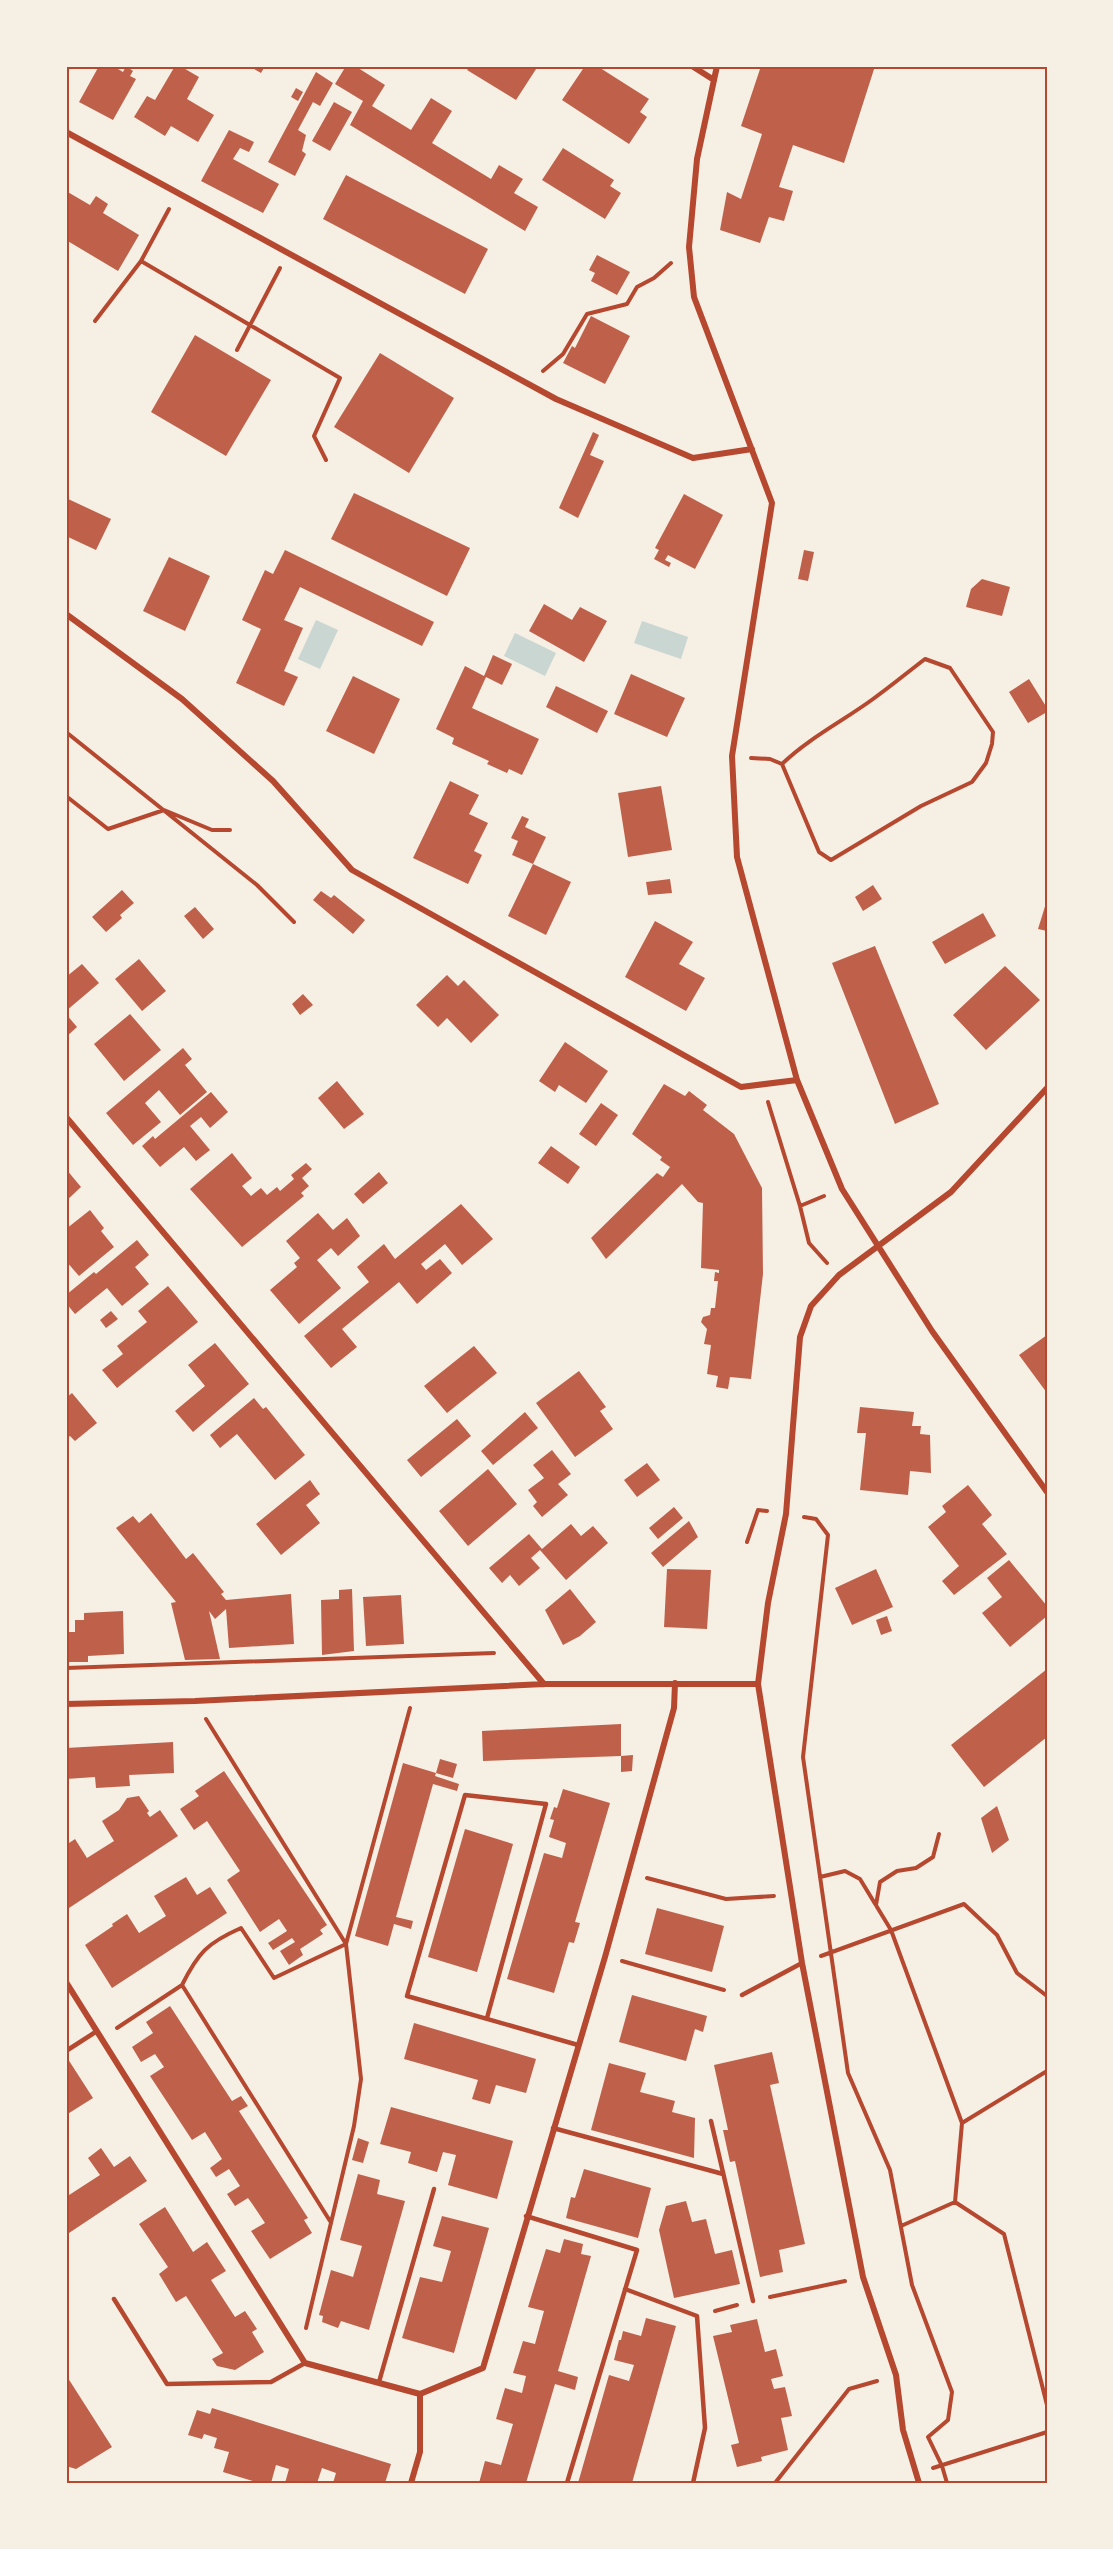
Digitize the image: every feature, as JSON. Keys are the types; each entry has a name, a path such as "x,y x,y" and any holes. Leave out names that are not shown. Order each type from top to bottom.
{"street":[{"path":"692,66 714,80"},
{"path":"717,66 698,159 689,247 694,297 772,503 732,756 737,857 797,1080 842,1189 932,1331 1047,1492"},
{"path":"66,132 556,399 693,459 752,449"},
{"path":"66,614 182,699 273,781 352,870 741,1087 797,1080"},
{"path":"919,2483 903,2430 896,2375 863,2277 802,1963 758,1683 768,1603 786,1514 800,1337 811,1306 839,1275 951,1192 1047,1088"},
{"path":"66,1117 544,1684"},
{"path":"66,1982 305,2363 420,2394 483,2368 526,2216 606,1957 674,1708 675,1683"},
{"path":"66,1704 195,1701 544,1684 758,1683"},
{"path":"411,2483 420,2452 420,2394"}],"lane":[{"path":"487,2018 546,1804 465,1795 407,1996 578,2045"},
{"path":"742,1995 802,1963"},
{"path":"66,2051 97,2031"},
{"path":"711,2121 753,2301"},
{"path":"553,2128 723,2174"},
{"path":"379,2382 434,2189"},
{"path":"526,2216 636,2250 567,2483"},
{"path":"625,2289 697,2316 705,2428 693,2483"},
{"path":"114,2299 167,2384 272,2382 305,2363"}],"path":[{"path":"95,321 141,261 177,193"},
{"path":"531,385 546,367 563,354 587,314 627,304 637,287 654,278 689,247"},
{"path":"237,350 288,253"},
{"path":"141,261 340,378 314,436 326,460"},
{"path":"732,756 770,759 783,764 819,852 831,860 921,806 972,782 986,763 993,732 950,668 925,659 873,699 801,747 783,764"},
{"path":"66,732 257,885 294,922"},
{"path":"66,796 108,830 164,810 212,830 230,830"},
{"path":"764,1084 772,1122 800,1206 809,1243 839,1275"},
{"path":"800,1206 842,1189"},
{"path":"816,1519 828,1535 803,1757 849,2073 890,2170 912,2285 952,2391 948,2420 928,2437 942,2466 946,2483"},
{"path":"66,1668 518,1653"},
{"path":"300,2354 354,2126 361,2079 346,1944 415,1690"},
{"path":"195,1701 346,1944"},
{"path":"876,1906 880,1882 897,1870 916,1868 933,1857 939,1834"},
{"path":"820,1877 845,1871 860,1879 891,1930 962,2122 955,2202"},
{"path":"628,1873 726,1899 791,1895"},
{"path":"802,1963 964,1904 998,1935 1017,1973 1047,1996"},
{"path":"101,2038 182,1986 195,1959 202,1952 216,1939 240,1928 274,1978 346,1944"},
{"path":"606,1957 742,1995"},
{"path":"182,1986 331,2221"},
{"path":"962,2122 1047,2071"},
{"path":"901,2226 955,2202"},
{"path":"955,2202 1005,2234 1047,2405"},
{"path":"697,2316 863,2277"},
{"path":"775,2483 849,2389 896,2375"},
{"path":"942,2466 1047,2432"}],"shaded area":[{"path":"316,620 338,630 320,669 298,659"},
{"path":"642,621 688,637 681,659 634,643"},
{"path":"515,633 556,653 545,676 504,656"}],"building":[{"path":"99,66 113,66 123,72 126,66 133,71 130,76 136,79 113,120 79,102"},
{"path":"175,66 180,66 199,77 187,99 214,115 198,142 171,126 165,136 134,117 147,96 155,100"},
{"path":"249,66 265,66 261,73"},
{"path":"346,66 355,66 385,85 372,106 411,130 431,98 452,111 432,143 491,179 499,165 523,179 514,193 538,207 525,231 350,125 363,101 335,84"},
{"path":"470,66 538,66 516,100 467,70"},
{"path":"585,66 597,66 649,99 640,112 647,117 629,144 562,100"},
{"path":"761,66 875,66 844,163 793,145 779,187 793,191 784,221 769,217 760,243 720,230 727,192 741,199 762,134 741,126"},
{"path":"316,72 333,83 320,106 313,102 298,130 306,135 302,151 306,154 295,176 268,162"},
{"path":"296,88 303,92 298,101 291,97"},
{"path":"334,102 352,112 330,151 312,141"},
{"path":"229,130 254,142 249,152 240,148 233,159 279,184 263,213 201,181"},
{"path":"563,148 614,180 610,186 621,193 605,219 542,180"},
{"path":"346,175 488,249 465,294 323,219"},
{"path":"66,191 90,205 96,196 108,204 103,213 139,235 118,271 66,240"},
{"path":"597,255 630,272 617,295 591,281 595,273 589,270"},
{"path":"591,316 630,336 605,384 563,363 572,346 575,348"},
{"path":"195,335 271,380 226,456 151,412"},
{"path":"380,353 454,398 409,473 334,427"},
{"path":"593,432 599,435 590,455 604,461 578,518 559,508"},
{"path":"354,493 470,548 447,596 331,539"},
{"path":"684,494 723,515 695,569 668,555 665,560 671,563 669,567 654,559 659,550 655,548"},
{"path":"66,498 111,519 96,550 66,536"},
{"path":"285,550 434,622 422,646 300,587 284,620 303,628 284,671 298,677 284,706 236,683 261,629 242,620 265,570 273,574"},
{"path":"804,550 814,552 808,581 798,579"},
{"path":"169,557 210,576 185,631 143,611"},
{"path":"982,579 1010,587 1002,616 966,607 971,589"},
{"path":"544,604 572,620 580,607 607,621 584,662 529,631"},
{"path":"493,655 512,664 502,685 486,677 472,708 539,739 522,775 509,769 507,773 487,764 489,761 452,744 454,738 436,729 465,666 484,676"},
{"path":"631,674 685,698 667,737 614,714"},
{"path":"353,676 400,699 374,754 326,731"},
{"path":"1029,679 1047,708 1047,712 1028,723 1009,692"},
{"path":"556,686 608,711 597,733 546,707"},
{"path":"450,781 479,795 469,814 488,823 474,851 482,855 468,884 413,858"},
{"path":"661,786 672,850 628,857 618,793"},
{"path":"522,816 529,819 525,827 546,837 533,864 512,855 518,841 511,838"},
{"path":"533,864 571,882 546,935 508,916"},
{"path":"670,879 672,893 648,895 646,882"},
{"path":"873,885 882,899 863,911 855,897"},
{"path":"122,890 134,903 106,932 92,917"},
{"path":"321,891 331,898 334,895 365,920 353,934 313,900"},
{"path":"1047,900 1047,931 1038,929"},
{"path":"195,907 214,929 203,939 184,916"},
{"path":"983,913 996,936 945,964 932,942"},
{"path":"655,921 693,942 679,964 705,978 686,1011 625,977"},
{"path":"875,946 939,1104 895,1124 832,963"},
{"path":"139,959 166,991 142,1011 115,979"},
{"path":"82,964 99,983 66,1011 66,977"},
{"path":"1005,966 1040,1000 986,1050 953,1015"},
{"path":"447,975 458,986 464,980 499,1015 471,1043 447,1018 438,1027 416,1005"},
{"path":"303,994 313,1005 300,1015 292,1004"},
{"path":"66,1014 77,1027 66,1037"},
{"path":"130,1014 161,1050 124,1081 94,1044"},
{"path":"565,1042 608,1071 586,1103 559,1085 555,1092 539,1081"},
{"path":"183,1048 192,1059 185,1065 207,1092 180,1115 159,1090 145,1103 161,1122 133,1145 106,1113"},
{"path":"337,1081 364,1114 344,1129 318,1098"},
{"path":"664,1084 685,1096 689,1091 707,1105 703,1110 734,1134 762,1188 763,1274 751,1379 730,1377 728,1389 716,1387 718,1376 707,1374 711,1345 704,1344 707,1329 701,1322 703,1317 710,1315 711,1308 715,1308 718,1281 714,1281 715,1272 719,1273 719,1270 701,1268 703,1203 698,1202 682,1184 606,1259 591,1238 657,1173 663,1177 670,1167 660,1160 662,1157 632,1134"},
{"path":"211,1092 228,1112 210,1128 201,1117 190,1126 210,1150 196,1161 184,1147 160,1167 142,1146 153,1136 155,1139"},
{"path":"601,1103 618,1115 596,1146 579,1134"},
{"path":"551,1146 580,1167 568,1184 538,1163"},
{"path":"232,1153 252,1178 242,1186 251,1196 261,1188 267,1195 277,1187 280,1191 294,1179 291,1175 306,1163 312,1169 302,1178 309,1186 301,1193 304,1196 242,1247 190,1189"},
{"path":"66,1169 81,1187 66,1201"},
{"path":"379,1172 388,1183 363,1204 354,1194"},
{"path":"461,1204 493,1239 462,1265 445,1244 421,1264 426,1270 440,1259 452,1273 417,1304 399,1282 342,1329 357,1347 331,1368 304,1336 369,1282 357,1267 384,1244 395,1259"},
{"path":"90,1210 104,1228 101,1231 114,1247 79,1276 66,1261 66,1229"},
{"path":"318,1213 333,1230 347,1218 360,1236 338,1256 331,1248 317,1260 341,1288 299,1324 270,1290 297,1267 294,1263 300,1258 286,1241"},
{"path":"137,1240 149,1255 135,1267 149,1284 122,1306 107,1288 75,1314 66,1303 66,1295"},
{"path":"168,1286 198,1322 117,1388 102,1370 123,1354 117,1346 147,1322 138,1311"},
{"path":"111,1311 118,1319 106,1328 100,1320"},
{"path":"1047,1335 1047,1393 1019,1355"},
{"path":"215,1343 249,1384 193,1432 175,1411 205,1386 188,1365"},
{"path":"474,1346 497,1373 447,1413 424,1386"},
{"path":"579,1371 606,1407 600,1411 613,1429 575,1457 536,1403"},
{"path":"72,1393 97,1423 75,1441 70,1436 66,1439 66,1398"},
{"path":"254,1398 263,1409 266,1407 305,1455 275,1480 237,1434 220,1448 210,1435"},
{"path":"860,1407 914,1412 912,1426 921,1426 920,1434 930,1435 931,1473 910,1471 908,1495 860,1490 866,1433 857,1433"},
{"path":"525,1412 538,1428 493,1465 481,1451"},
{"path":"457,1419 471,1436 421,1477 407,1460"},
{"path":"552,1450 571,1474 558,1484 568,1495 542,1517 533,1506 537,1502 528,1490 544,1478 533,1465"},
{"path":"647,1463 660,1480 637,1497 624,1480"},
{"path":"488,1469 517,1504 468,1546 439,1511"},
{"path":"310,1480 320,1494 306,1505 320,1523 281,1555 256,1524"},
{"path":"968,1485 992,1515 982,1524 1007,1554 954,1595 942,1581 959,1566 928,1527 946,1512 942,1506"},
{"path":"674,1507 683,1518 658,1539 649,1528"},
{"path":"151,1513 186,1559 193,1553 224,1592 221,1594 226,1600 291,1594 294,1644 229,1648 226,1609 215,1619 209,1611 220,1659 185,1660 171,1603 176,1602 116,1528 133,1516 139,1523"},
{"path":"689,1521 698,1537 663,1567 651,1553"},
{"path":"571,1524 581,1536 593,1526 608,1543 566,1580 540,1550 531,1558 540,1568 519,1586 510,1575 502,1583 489,1568 529,1534 542,1549"},
{"path":"1009,1560 1047,1606 1047,1616 1010,1647 982,1613 1002,1597 987,1578"},
{"path":"667,1569 711,1570 707,1629 664,1627"},
{"path":"876,1569 893,1607 852,1625 835,1588"},
{"path":"352,1589 354,1651 322,1655 321,1600 339,1599 339,1590"},
{"path":"570,1589 596,1622 580,1636 563,1645 545,1610"},
{"path":"401,1595 404,1644 366,1646 363,1597"},
{"path":"123,1611 124,1654 88,1656 88,1662 66,1662 66,1632 75,1632 75,1620 84,1620 84,1613"},
{"path":"887,1616 892,1631 881,1635 876,1620"},
{"path":"1047,1669 1047,1737 984,1787 951,1745"},
{"path":"621,1724 621,1756 483,1761 482,1731"},
{"path":"173,1742 174,1773 129,1775 130,1786 96,1788 95,1777 66,1779 66,1748"},
{"path":"633,1755 632,1771 621,1772 621,1756"},
{"path":"440,1759 457,1764 453,1778 436,1773"},
{"path":"403,1763 436,1773 435,1776 459,1784 457,1791 433,1784 396,1917 413,1921 411,1929 394,1924 388,1946 355,1936"},
{"path":"224,1771 327,1925 320,1930 323,1934 300,1949 303,1955 289,1965 280,1951 295,1942 292,1938 273,1950 268,1943 287,1931 279,1919 260,1932 227,1880 240,1871 207,1821 194,1830 180,1809 199,1796 195,1791"},
{"path":"563,1789 610,1803 575,1922 580,1923 574,1943 569,1942 554,1993 507,1979 544,1853 562,1858 566,1843 549,1837 554,1820 550,1819 554,1807 557,1808"},
{"path":"139,1796 149,1811 147,1813 150,1817 160,1810 178,1836 66,1910 66,1845 75,1839 87,1858 114,1841 102,1821 119,1810 127,1798"},
{"path":"997,1806 1009,1840 992,1853 981,1818"},
{"path":"465,1829 513,1844 477,1972 428,1957"},
{"path":"186,1877 197,1895 210,1887 227,1913 112,1988 85,1945 127,1914 139,1933 166,1916 154,1896"},
{"path":"657,1908 724,1926 712,1972 645,1954"},
{"path":"632,1995 707,2016 703,2032 695,2029 686,2061 619,2042"},
{"path":"170,2006 232,2101 241,2096 248,2106 239,2111 308,2218 304,2220 312,2233 270,2259 251,2231 265,2223 248,2198 235,2206 227,2194 240,2186 229,2169 216,2177 210,2168 222,2159 205,2132 192,2140 150,2076 164,2067 155,2054 141,2062 132,2047 153,2033 146,2022"},
{"path":"414,2023 536,2059 526,2093 496,2085 490,2104 472,2099 478,2080 404,2059"},
{"path":"772,2052 779,2083 770,2085 805,2244 779,2250 783,2272 760,2277 735,2161 730,2162 723,2130 728,2130 714,2065"},
{"path":"66,2056 93,2098 66,2115"},
{"path":"609,2063 646,2073 640,2092 675,2101 672,2112 695,2118 694,2158 591,2130"},
{"path":"391,2107 513,2141 497,2199 448,2185 456,2155 443,2152 437,2172 408,2163 411,2152 380,2144"},
{"path":"358,2138 369,2142 363,2163 352,2160"},
{"path":"101,2148 114,2167 130,2156 147,2181 66,2235 66,2197 100,2175 88,2158"},
{"path":"584,2169 651,2188 638,2238 566,2218 571,2197 575,2198"},
{"path":"358,2174 380,2180 377,2194 405,2201 369,2330 341,2321 338,2328 322,2322 323,2316 319,2315 331,2270 353,2277 362,2246 340,2240"},
{"path":"686,2201 692,2222 706,2219 715,2254 732,2250 740,2284 674,2298 659,2230 666,2206"},
{"path":"165,2207 193,2252 207,2242 226,2271 211,2280 235,2317 245,2311 257,2329 252,2332 264,2352 235,2370 217,2366 212,2359 223,2353 186,2296 176,2302 159,2274 168,2267 139,2224"},
{"path":"442,2216 489,2228 454,2353 402,2338 420,2277 442,2282 451,2251 433,2246"},
{"path":"564,2239 583,2244 581,2254 591,2256 558,2371 578,2377 575,2390 555,2384 526,2483 479,2483 485,2461 501,2465 513,2424 496,2419 505,2388 522,2393 526,2376 513,2373 523,2341 535,2344 544,2311 528,2307 546,2249 560,2253"},
{"path":"646,2318 676,2326 632,2483 578,2483 609,2375 629,2381 634,2365 614,2360 619,2340 621,2340 623,2331 641,2336"},
{"path":"757,2319 765,2352 776,2349 783,2376 771,2379 774,2389 785,2387 792,2416 781,2418 788,2450 761,2457 762,2461 737,2467 731,2445 739,2443 713,2336 732,2332 730,2325"},
{"path":"66,2375 112,2447 76,2469 66,2466"},
{"path":"212,2408 391,2464 385,2483 333,2483 336,2473 322,2468 317,2483 285,2483 289,2469 276,2465 271,2483 259,2483 223,2472 229,2452 214,2448 217,2438 204,2434 202,2439 188,2435 197,2410 210,2414"}]}
